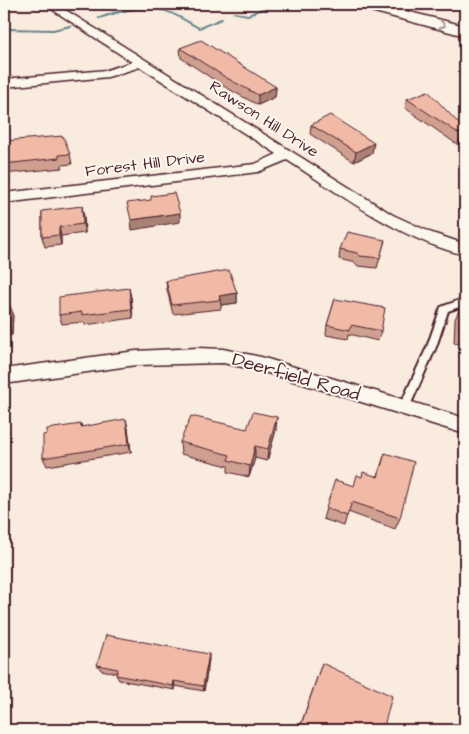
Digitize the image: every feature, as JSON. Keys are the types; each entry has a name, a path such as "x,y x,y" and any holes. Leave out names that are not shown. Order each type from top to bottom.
{"highway":[{"path":"361,4 465,31"}],"street":[{"name":"Rawson Hill Drive","path":"49,4 406,228 465,250"},
{"path":"4,83 108,73 142,62"},
{"name":"Forest Hill Drive","path":"4,198 250,169 265,166 287,155"},
{"name":"Deerfield Road","path":"4,377 136,358 218,356 260,364 465,426"}],"lane":[{"path":"404,408 424,360 438,334 444,309 465,301"}],"building":[{"path":"201,40 276,87 258,95 225,77 180,48"},
{"path":"428,91 465,130 461,135 407,99"},
{"path":"330,115 374,143 356,152 311,125"},
{"path":"63,136 70,154 59,155 59,158 4,164 4,141"},
{"path":"174,193 180,213 131,220 127,203 151,200 151,196"},
{"path":"82,206 83,224 59,227 59,235 42,237 42,211"},
{"path":"347,232 385,240 380,258 360,256 357,253 340,249"},
{"path":"229,270 237,293 219,296 220,300 172,305 166,281"},
{"path":"129,288 131,309 82,315 82,312 59,315 59,297"},
{"path":"335,299 385,308 381,331 351,325 350,330 327,325"},
{"path":"9,304 8,326 4,326 4,305"},
{"path":"461,306 465,307 465,331 459,330"},
{"path":"253,412 277,417 268,449 255,446 250,466 228,460 230,455 180,442 191,416 247,429"},
{"path":"126,419 129,444 43,458 43,435 47,434 47,429 81,424 81,427"},
{"path":"385,453 414,462 400,518 352,502 347,516 326,508 335,480 354,486 357,475 362,477 363,472 378,477"},
{"path":"106,635 209,654 203,686 174,681 173,686 116,675 118,669 97,665"},
{"path":"322,663 392,696 383,730 312,730 301,725"}],"waterway":[{"path":"234,13 248,15 269,6"},
{"path":"99,18 128,10 150,8 172,13 199,28 222,19"},
{"path":"4,29 53,30 70,26"}]}
